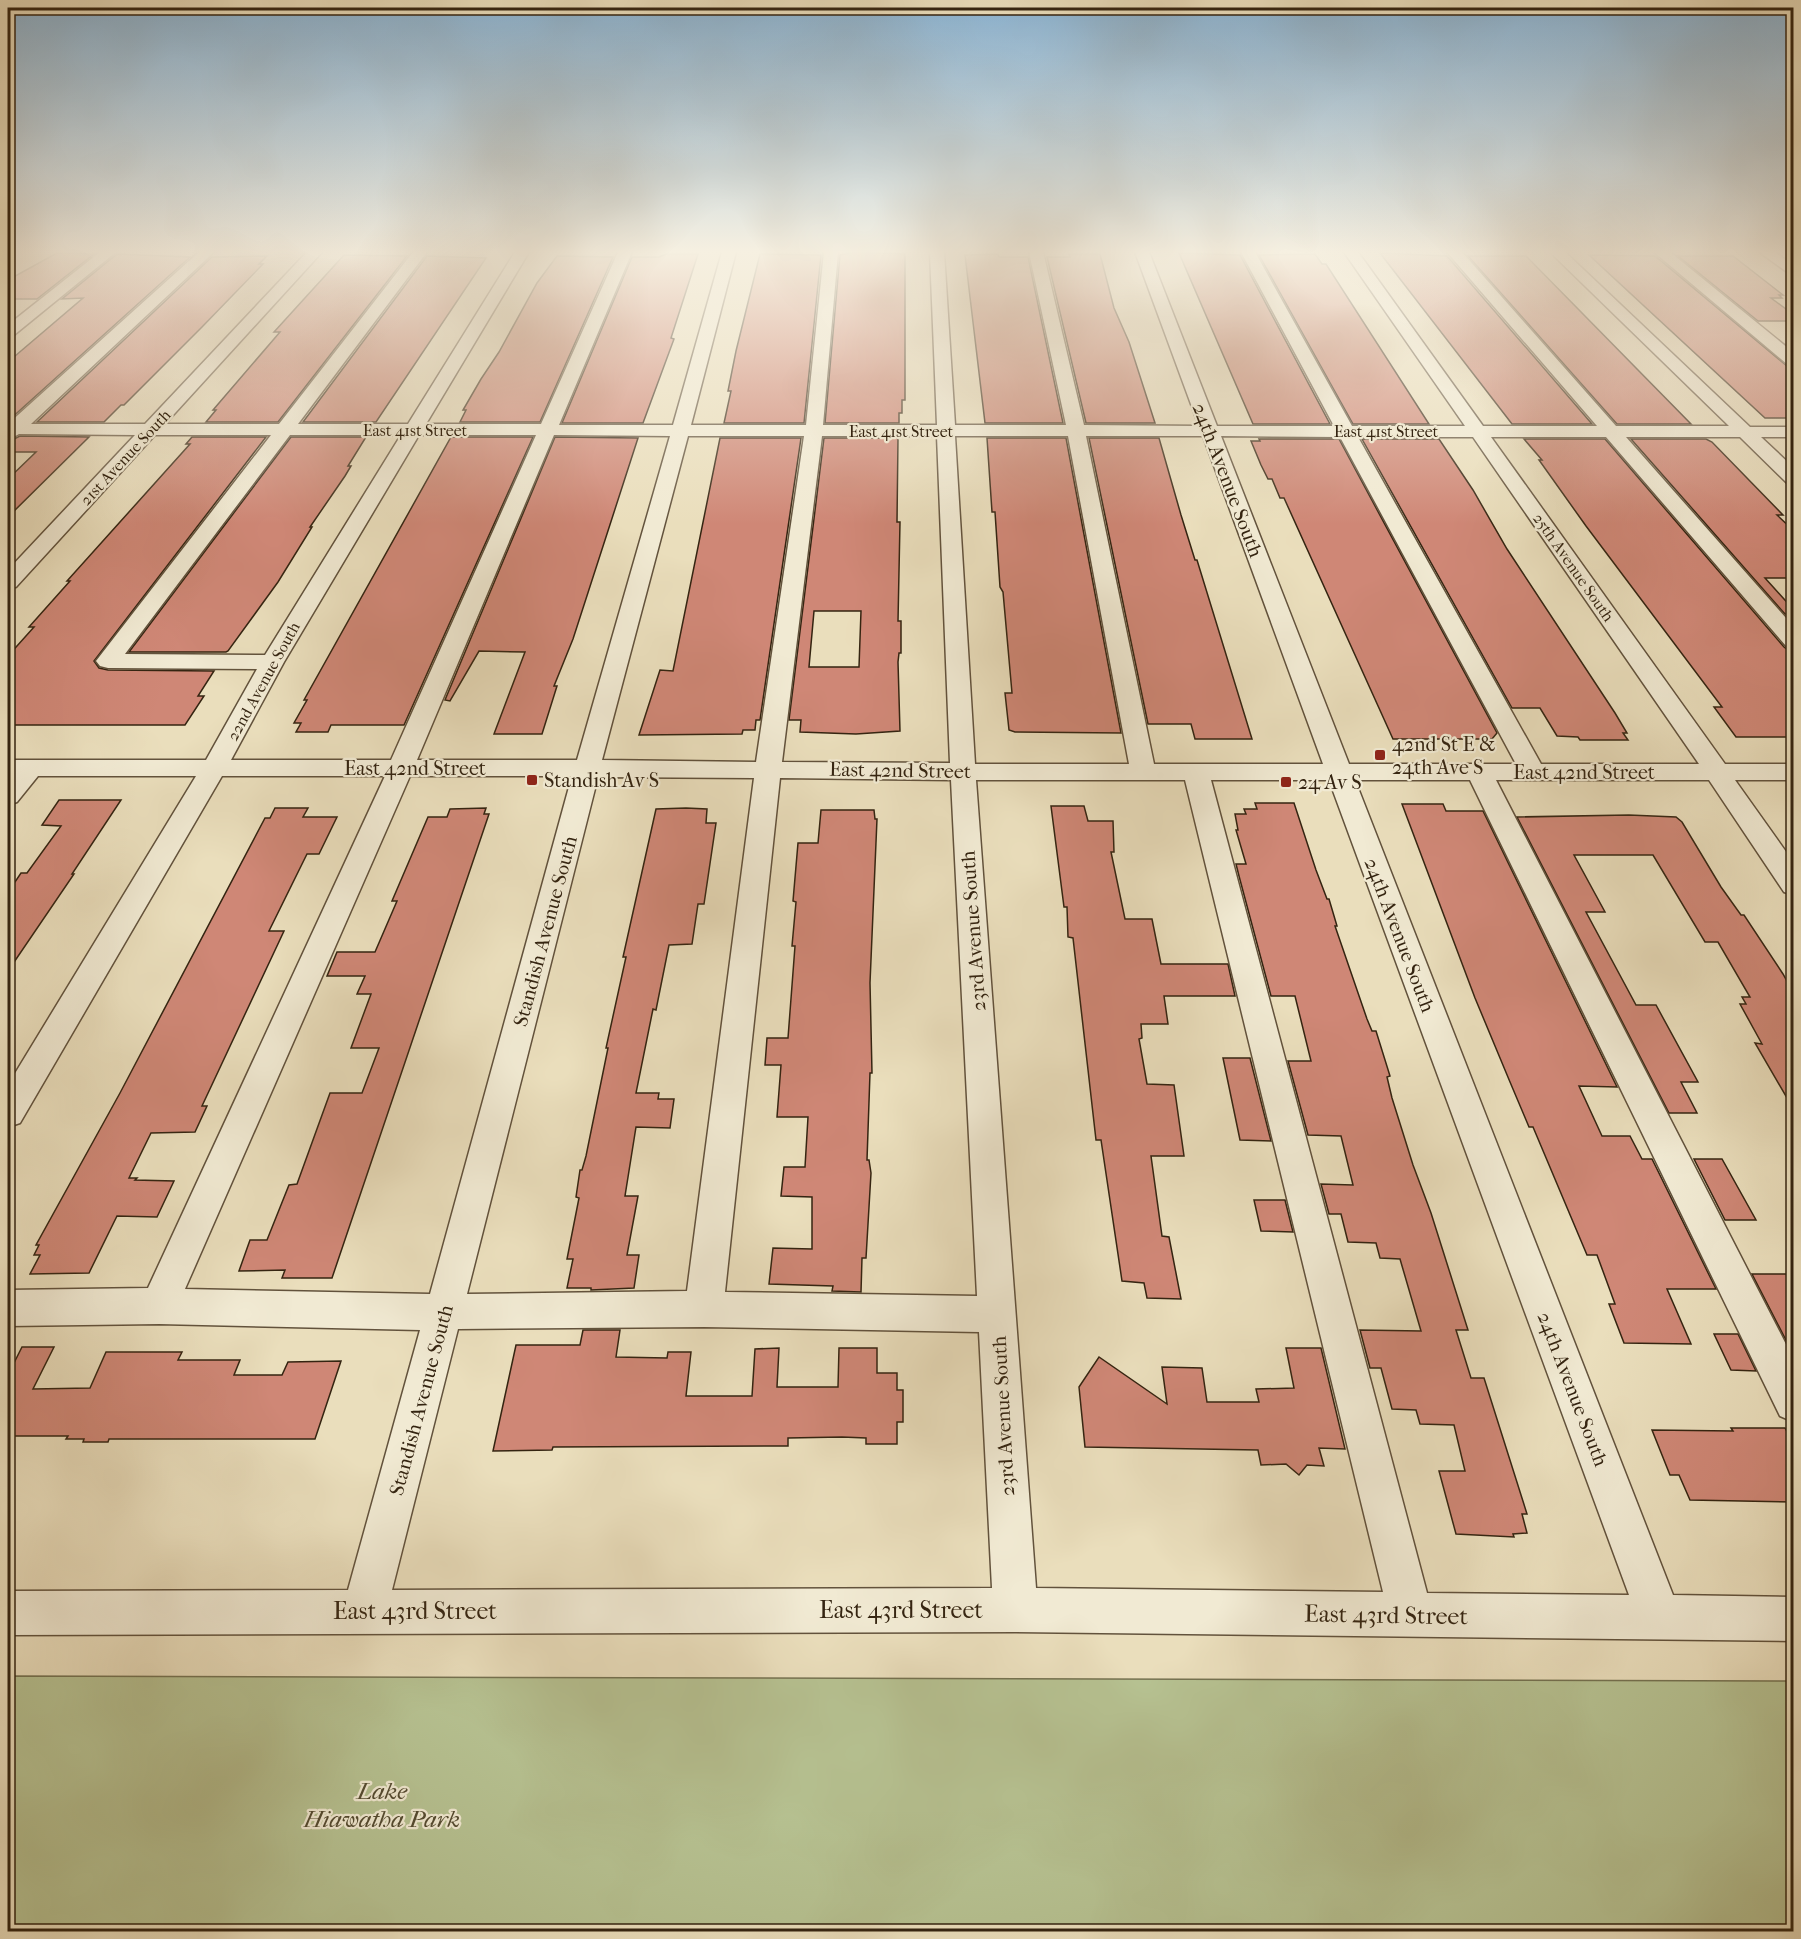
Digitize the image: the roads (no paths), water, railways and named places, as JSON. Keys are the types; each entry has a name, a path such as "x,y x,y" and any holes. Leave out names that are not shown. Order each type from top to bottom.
{"street":[{"path":"10,431 107,342"},
{"name":"21st Avenue South","path":"8,582 231,342"},
{"path":"272,662 108,661 351,342"},
{"name":"22nd Avenue South","path":"8,1113 213,770 272,662 467,342"},
{"path":"159,1306 400,768 585,342"},
{"name":"Standish Avenue South","path":"365,1610 705,342"},
{"path":"704,1309 768,768 814,430 822,342"},
{"name":"23rd Avenue South","path":"942,342 963,771 1015,1610"},
{"path":"1056,342 1076,431 1143,772"},
{"name":"24th Avenue South","path":"1176,342 1659,1617"},
{"path":"1298,342 1533,771"},
{"name":"25th Avenue South","path":"1415,342 1794,885"},
{"path":"1533,342 1794,641"},
{"path":"1652,342 1794,479"},
{"path":"1770,342 1794,362"},
{"name":"East 41st Street","path":"10,431 415,429 1794,432"},
{"name":"East 42nd Street","path":"18,769 768,768 1143,772 1794,772"},
{"path":"8,796 18,769"},
{"path":"1478,771 1794,1402"},
{"path":"1196,772 1411,1615"},
{"path":"8,1308 159,1306 444,1312 704,1309 998,1314"},
{"name":"East 43rd Street","path":"8,1613 365,1610 1015,1610 1794,1619"}],"place":[{"name":"42nd St E & 24th Ave S","path":"1380,755"},
{"name":"Standish Av S","path":"532,780"},
{"name":"24 Av S","path":"1286,782"}],"park label":[{"name":"Lake Hiawatha Park","path":"382,1805"}]}
